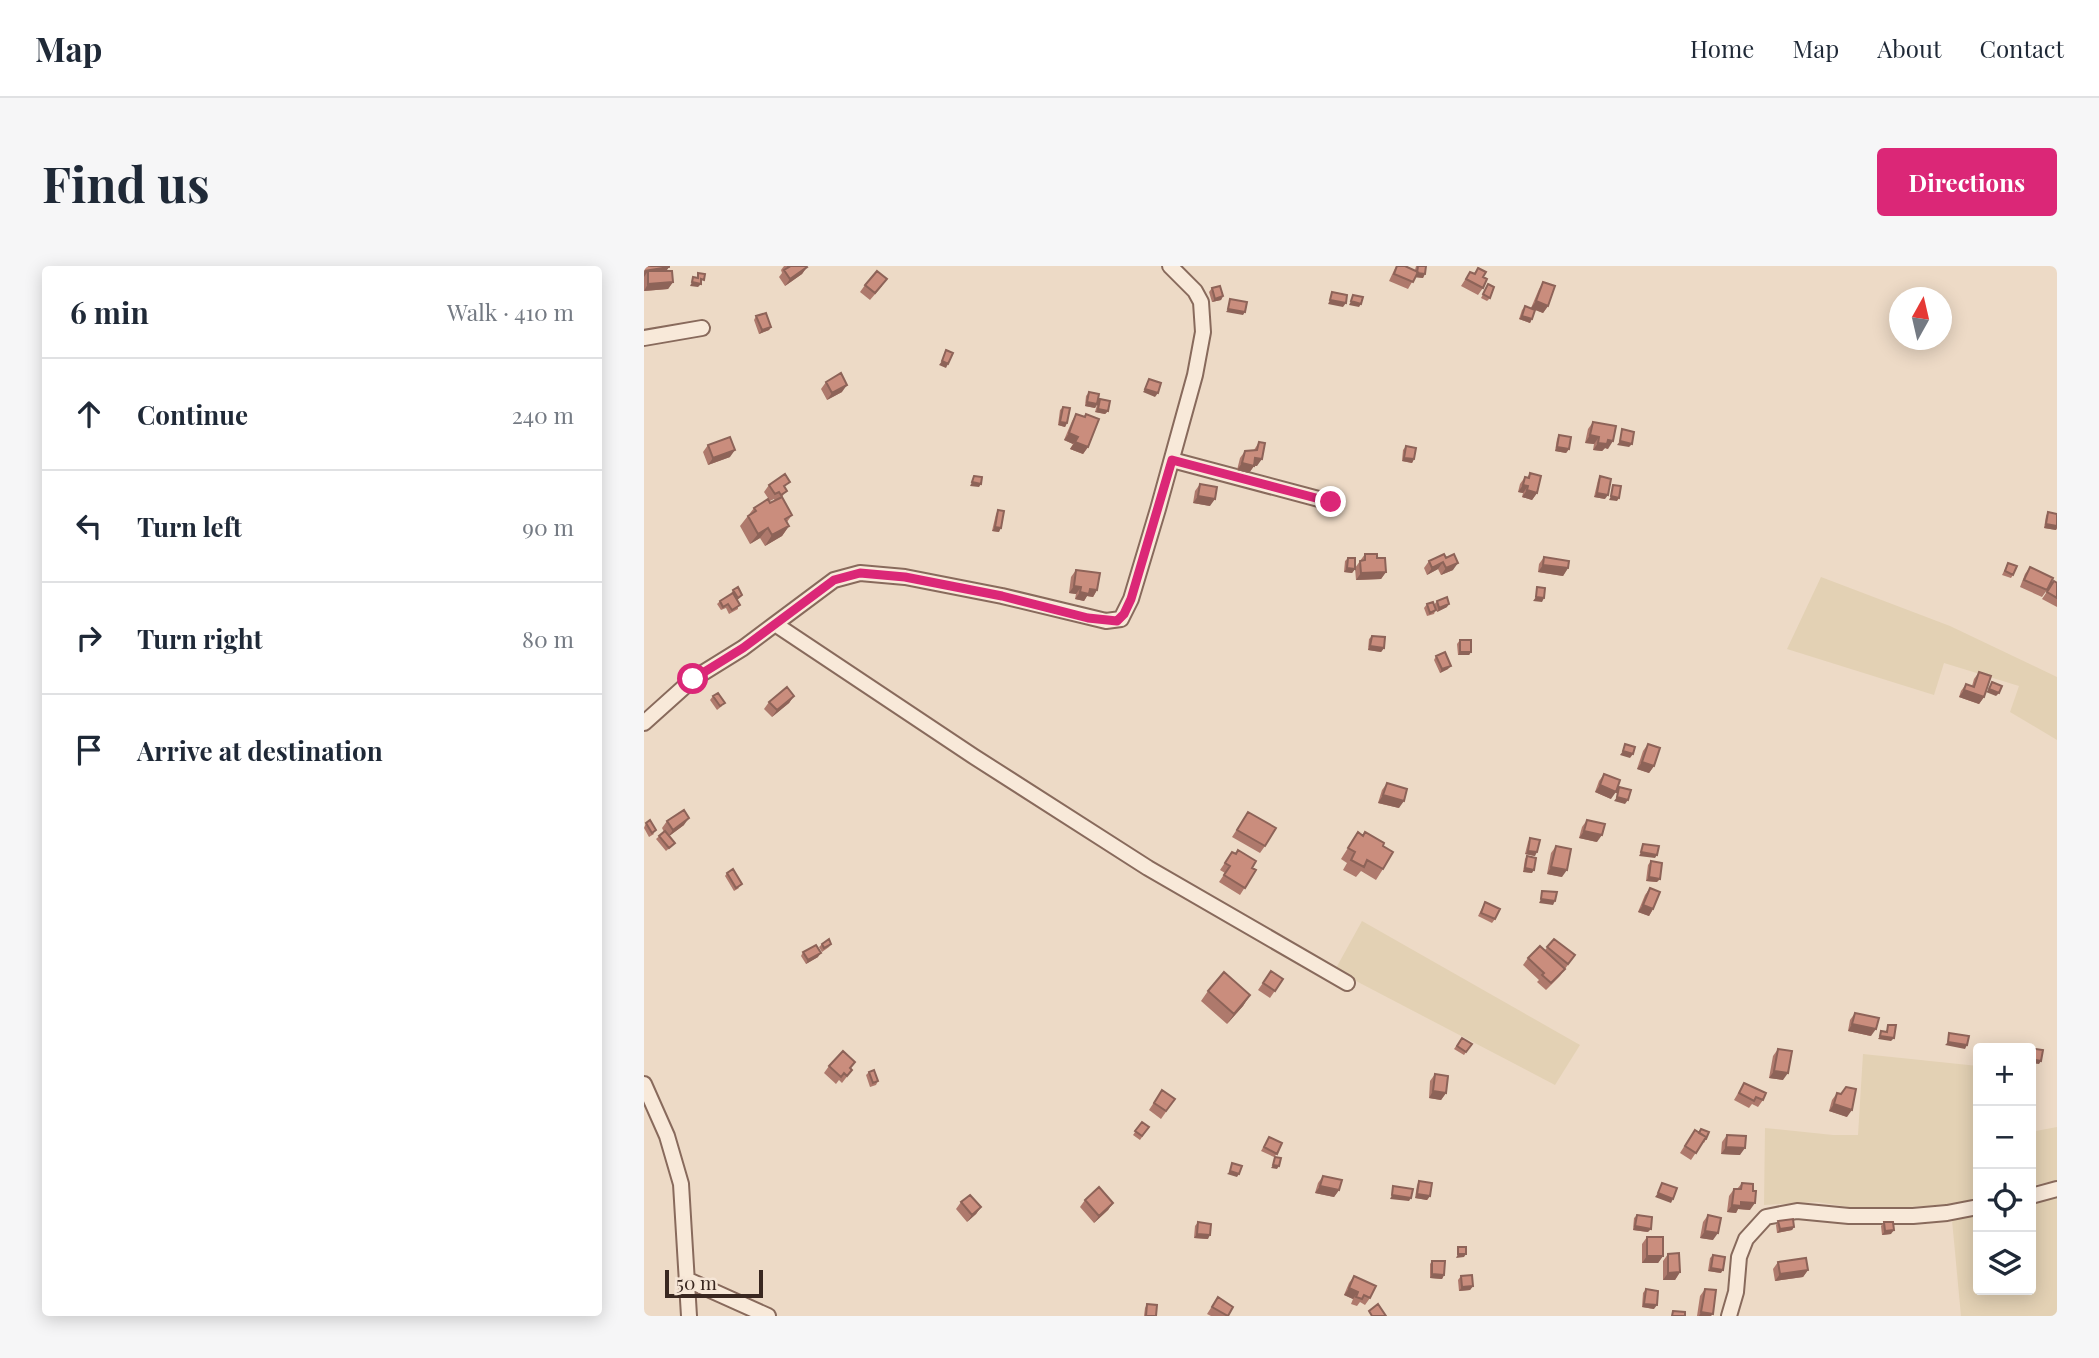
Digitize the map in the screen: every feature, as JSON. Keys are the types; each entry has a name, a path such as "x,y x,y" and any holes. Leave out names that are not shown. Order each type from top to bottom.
{"street":[{"path":"644,723 693,679 743,648 834,580 860,573 905,577 1002,596 1088,618 1117,621 1124,614 1131,599 1201,351 1203,313 1195,291 1170,266"},
{"path":"644,338 702,328"},
{"path":"1172,460 1331,502"},
{"path":"775,624 1148,868 1347,983"},
{"path":"644,1084 677,1165 684,1206 689,1316"},
{"path":"2036,1195 2057,1189"},
{"path":"1729,1316 1736,1292 1739,1257 1746,1239 1766,1217 1797,1211 1849,1216 1913,1216 1973,1208"},
{"path":"688,1280 768,1316"}],"shaded area":[{"path":"1821,577 1950,626 2057,677 2057,740 2010,712 2019,686 1944,663 1934,695 1787,649"},
{"path":"1362,921 1580,1045 1555,1085 1335,970"},
{"path":"1863,1054 1973,1065 1973,1200 1953,1205 1861,1209 1817,1202 1764,1205 1765,1128 1858,1135"},
{"path":"2057,1127 2057,1180 2036,1185 2036,1131"},
{"path":"2057,1197 2057,1316 1961,1316 1952,1220 1973,1215 1973,1295 2036,1295 2036,1202"}],"building":[{"path":"644,266 669,266 669,267 644,271"},
{"path":"788,266 807,267 790,279 784,270"},
{"path":"1397,266 1405,266 1418,272 1413,282 1394,274"},
{"path":"1418,266 1426,266 1425,274 1417,273"},
{"path":"1478,268 1486,272 1483,277 1487,279 1483,288 1466,279 1470,272 1475,274"},
{"path":"648,271 672,271 673,282 648,284"},
{"path":"877,271 887,279 875,293 865,285"},
{"path":"698,273 705,274 701,284 692,282 693,277 698,278"},
{"path":"1543,282 1555,286 1548,306 1536,301"},
{"path":"1488,284 1494,287 1490,298 1483,294"},
{"path":"1220,286 1223,296 1215,299 1212,288"},
{"path":"1332,292 1347,295 1346,303 1330,300"},
{"path":"1353,295 1363,297 1361,304 1351,301"},
{"path":"1230,299 1247,302 1245,312 1228,309"},
{"path":"1525,306 1535,310 1532,319 1522,316"},
{"path":"766,313 771,327 762,330 756,316"},
{"path":"946,350 953,353 948,364 942,361"},
{"path":"841,373 847,385 832,393 826,382"},
{"path":"1149,379 1161,383 1158,393 1145,389"},
{"path":"1089,392 1099,394 1097,404 1087,402"},
{"path":"1100,399 1110,401 1108,411 1098,409"},
{"path":"1063,407 1070,408 1067,423 1060,422"},
{"path":"1076,414 1085,417 1086,414 1099,419 1088,447 1075,442 1078,437 1069,433"},
{"path":"1593,422 1616,426 1613,441 1608,440 1607,444 1598,443 1599,437 1590,435"},
{"path":"1622,429 1634,432 1632,444 1620,441"},
{"path":"1559,435 1571,437 1569,449 1557,447"},
{"path":"730,437 735,450 713,458 708,445"},
{"path":"1259,442 1265,443 1262,459 1255,458 1254,466 1242,463 1245,451 1257,450"},
{"path":"1406,446 1416,448 1414,459 1404,458"},
{"path":"1530,473 1541,476 1537,493 1527,490 1528,486 1523,485 1525,477 1529,478"},
{"path":"785,474 790,482 784,486 787,491 781,495 779,492 775,494 769,485"},
{"path":"974,476 982,477 981,484 972,482"},
{"path":"1600,476 1611,479 1608,495 1597,493"},
{"path":"1200,484 1217,487 1215,499 1198,496"},
{"path":"1613,485 1621,486 1619,498 1611,496"},
{"path":"782,497 792,515 785,519 789,526 772,535 768,528 758,534 748,516 756,511 754,508 768,499 770,503"},
{"path":"998,510 1004,511 1001,528 995,527"},
{"path":"2048,512 2057,514 2057,526 2046,524"},
{"path":"1365,554 1377,554 1377,558 1385,558 1386,572 1361,573 1360,561 1365,560"},
{"path":"1444,554 1446,558 1454,554 1458,563 1446,568 1443,562 1432,568 1429,561"},
{"path":"1544,557 1569,561 1568,568 1543,565"},
{"path":"1348,558 1355,558 1355,569 1347,568"},
{"path":"2008,563 2017,566 2013,575 2005,571"},
{"path":"2030,567 2053,578 2047,590 2024,580"},
{"path":"1076,570 1100,573 1097,590 1090,589 1089,594 1080,592 1081,587 1074,586"},
{"path":"2054,581 2057,583 2057,598 2047,592"},
{"path":"738,587 742,595 738,598 733,590"},
{"path":"1537,587 1545,588 1544,598 1536,597"},
{"path":"733,593 740,605 732,610 728,604 723,607 720,601"},
{"path":"1447,597 1449,604 1439,608 1437,601"},
{"path":"1433,602 1436,610 1430,613 1427,604"},
{"path":"1372,636 1385,637 1384,648 1370,646"},
{"path":"1460,640 1471,640 1471,652 1460,652"},
{"path":"1445,652 1451,666 1442,669 1436,656"},
{"path":"1979,672 1991,676 1984,697 1964,690 1966,684 1974,687"},
{"path":"1992,682 2002,686 1999,693 1989,689"},
{"path":"787,687 794,696 777,710 769,702"},
{"path":"718,693 725,703 720,706 713,696"},
{"path":"1625,744 1635,747 1633,754 1623,751"},
{"path":"1648,744 1660,748 1654,766 1642,762"},
{"path":"1604,774 1620,780 1616,792 1600,785"},
{"path":"1387,783 1407,789 1404,801 1383,795"},
{"path":"1619,787 1631,790 1628,800 1617,797"},
{"path":"684,810 689,818 673,830 667,821"},
{"path":"1248,812 1276,828 1265,846 1237,830"},
{"path":"650,820 656,830 652,833 646,823"},
{"path":"1587,820 1605,824 1602,835 1584,831"},
{"path":"665,831 675,843 669,848 659,836"},
{"path":"1358,832 1363,836 1365,832 1393,852 1383,869 1367,860 1364,867 1351,860 1355,852 1348,848"},
{"path":"1530,838 1540,840 1537,852 1528,851"},
{"path":"1643,844 1659,846 1657,855 1641,852"},
{"path":"1556,846 1571,849 1567,870 1551,867"},
{"path":"1238,850 1256,861 1252,868 1256,870 1245,888 1224,875 1230,866 1225,863 1232,852 1236,854"},
{"path":"1527,856 1536,858 1534,870 1525,868"},
{"path":"1651,861 1662,863 1660,879 1649,877"},
{"path":"733,869 742,884 736,888 727,873"},
{"path":"1650,888 1660,892 1653,909 1643,905"},
{"path":"1542,891 1557,892 1555,901 1541,899"},
{"path":"1485,902 1500,909 1495,919 1481,913"},
{"path":"829,939 831,944 824,948 822,944"},
{"path":"1554,939 1575,955 1568,964 1547,947"},
{"path":"816,945 821,953 808,960 803,952"},
{"path":"1540,946 1565,969 1551,983 1528,958"},
{"path":"1271,971 1283,979 1275,991 1263,983"},
{"path":"1224,972 1250,995 1234,1014 1208,991"},
{"path":"1855,1013 1879,1018 1876,1029 1852,1024"},
{"path":"1888,1025 1896,1025 1894,1038 1880,1036 1881,1031 1887,1032"},
{"path":"1949,1033 1969,1036 1967,1045 1948,1042"},
{"path":"1462,1038 1472,1044 1466,1052 1457,1046"},
{"path":"1778,1049 1792,1051 1788,1073 1774,1071"},
{"path":"2036,1049 2043,1050 2041,1061 2036,1060"},
{"path":"843,1051 855,1062 847,1076 844,1073 841,1077 829,1066"},
{"path":"874,1070 878,1081 873,1083 869,1072"},
{"path":"1435,1074 1448,1076 1446,1093 1433,1091"},
{"path":"1744,1083 1766,1093 1763,1100 1756,1097 1754,1101 1739,1093"},
{"path":"1846,1087 1856,1089 1852,1110 1834,1104 1837,1093 1841,1094"},
{"path":"1162,1090 1175,1099 1166,1111 1154,1103"},
{"path":"1142,1122 1149,1127 1142,1136 1135,1131"},
{"path":"1701,1129 1709,1132 1706,1139 1699,1133"},
{"path":"1695,1130 1706,1137 1696,1153 1685,1146"},
{"path":"1727,1135 1746,1136 1745,1148 1726,1147"},
{"path":"1269,1137 1282,1143 1277,1154 1264,1147"},
{"path":"1275,1157 1281,1158 1279,1166 1273,1165"},
{"path":"1232,1163 1242,1166 1239,1174 1230,1171"},
{"path":"1323,1176 1342,1180 1339,1190 1320,1186"},
{"path":"1419,1181 1432,1183 1430,1196 1417,1194"},
{"path":"1662,1183 1677,1188 1673,1199 1658,1193"},
{"path":"1742,1183 1753,1184 1753,1191 1756,1191 1755,1203 1741,1202 1741,1206 1732,1205 1734,1189 1741,1189"},
{"path":"1393,1186 1413,1189 1411,1198 1392,1195"},
{"path":"1099,1187 1113,1203 1099,1216 1085,1200"},
{"path":"970,1195 981,1207 972,1215 961,1202"},
{"path":"1637,1215 1652,1217 1651,1229 1635,1226"},
{"path":"1708,1215 1721,1218 1718,1233 1705,1231"},
{"path":"1793,1219 1794,1227 1780,1229 1778,1221"},
{"path":"1198,1222 1211,1224 1210,1235 1197,1234"},
{"path":"1884,1222 1893,1222 1894,1230 1885,1231"},
{"path":"1647,1237 1663,1237 1663,1256 1647,1256"},
{"path":"1458,1247 1466,1247 1466,1254 1458,1254"},
{"path":"1679,1253 1680,1272 1668,1273 1668,1254"},
{"path":"1713,1255 1725,1257 1723,1270 1711,1268"},
{"path":"1806,1258 1808,1270 1780,1274 1778,1262"},
{"path":"1432,1261 1445,1261 1444,1275 1432,1274"},
{"path":"1472,1275 1473,1286 1462,1287 1461,1276"},
{"path":"1354,1276 1376,1286 1370,1298 1364,1295 1362,1299 1356,1297 1358,1292 1349,1288"},
{"path":"1646,1289 1658,1291 1657,1305 1644,1304"},
{"path":"1705,1289 1716,1290 1713,1314 1701,1312"},
{"path":"1218,1297 1233,1307 1228,1316 1212,1307"},
{"path":"1147,1304 1157,1305 1156,1316 1146,1316"},
{"path":"1378,1304 1386,1316 1372,1316 1369,1311"},
{"path":"1673,1311 1685,1312 1685,1316 1672,1316"}],"route":[{"path":"693,679 743,648 834,580 860,573 905,577 1002,596 1088,618 1117,621 1127,610 1131,599 1172,460 1331,502"}]}
